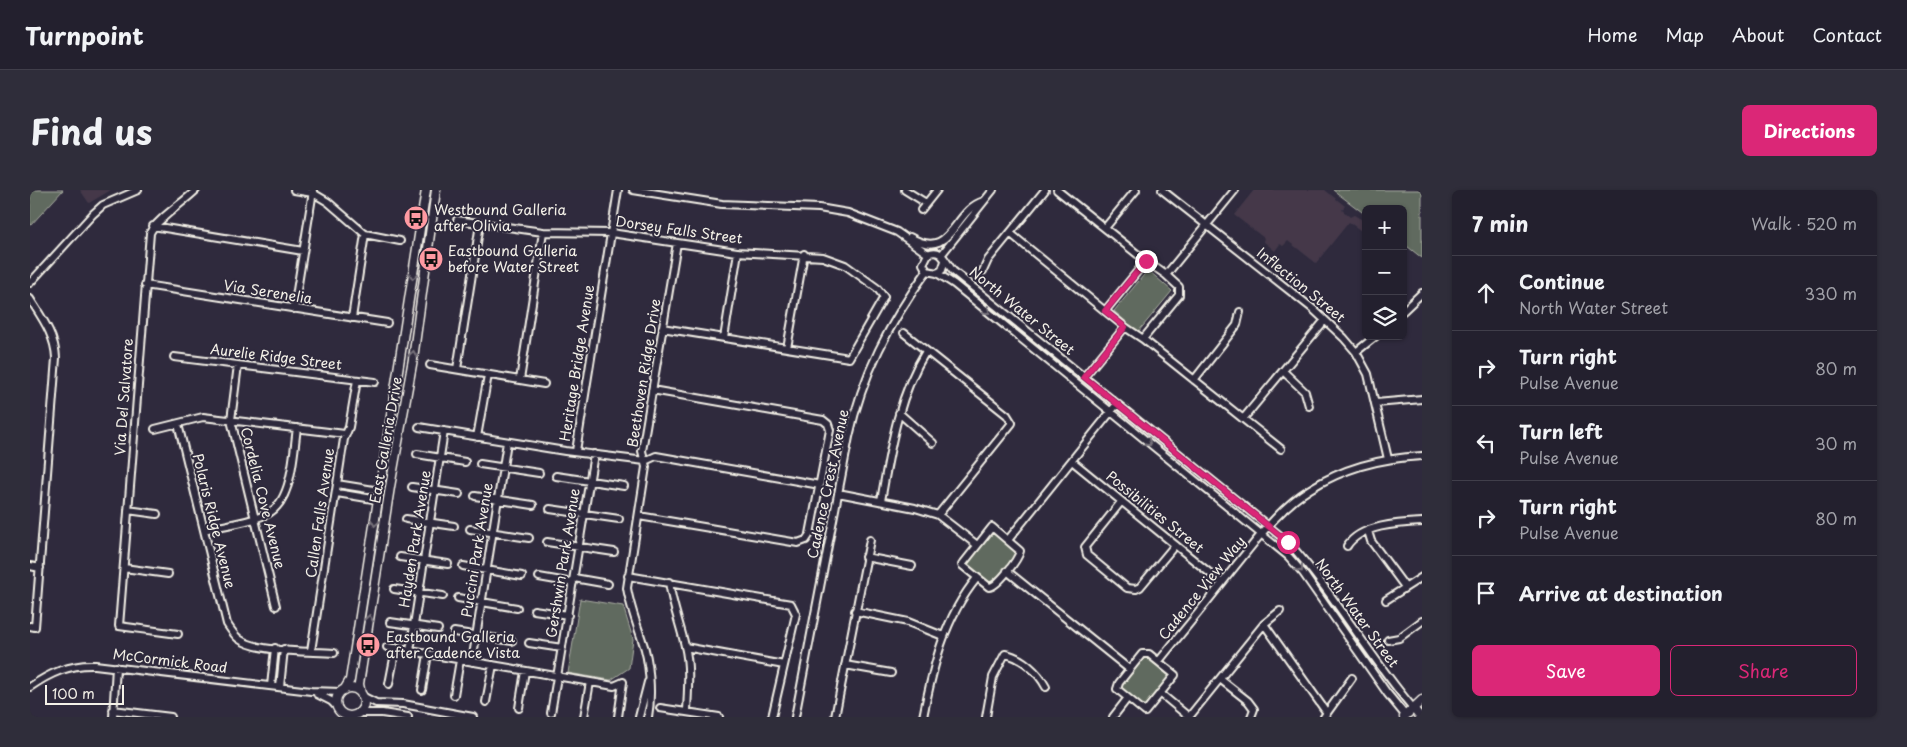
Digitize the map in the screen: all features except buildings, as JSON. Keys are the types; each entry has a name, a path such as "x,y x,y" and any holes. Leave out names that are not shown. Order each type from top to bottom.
{"main road":[{"name":"East Galleria Drive","path":"343,691 350,680 426,190"},
{"name":"East Galleria Drive","path":"362,695 358,685 413,359 436,190"},
{"path":"354,689 362,695 363,706 356,715 345,715 339,712 337,700 343,691 354,689"},
{"path":"1406,716 1422,700"},
{"name":"North Water Street","path":"1413,708 1420,717"}],"street":[{"path":"30,283 103,205 138,190"},
{"path":"153,226 196,190"},
{"path":"294,190 313,192 328,202 365,234 400,241"},
{"name":"Heritage Bridge Avenue","path":"576,451 618,190"},
{"path":"633,190 730,204 830,209 864,218 924,244 936,244 948,235 975,204 984,201"},
{"path":"905,190 926,202"},
{"path":"921,210 937,190"},
{"path":"942,254 993,190"},
{"path":"983,271 988,260 1045,190"},
{"path":"1057,190 1178,286 1179,295 1143,339"},
{"path":"1105,228 1136,190"},
{"name":"Inflection Street","path":"1162,190 1325,320 1356,352 1368,374 1388,459"},
{"path":"1166,275 1235,190"},
{"path":"294,309 313,192"},
{"name":"Dorsey Falls Street","path":"457,220 543,232 610,233 765,255 804,254 823,257 846,265 877,288 884,297 849,358 787,348"},
{"path":"457,369 480,224"},
{"path":"153,226 304,251"},
{"name":"Via Del Salvatore","path":"153,226 150,233 145,285 119,626 178,634"},
{"path":"520,380 543,232"},
{"path":"896,232 928,254"},
{"path":"1010,233 1125,327 1143,339 1281,449"},
{"path":"352,318 365,234"},
{"name":"Beethoven Ridge Drive","path":"648,717 651,694 643,642 629,602 628,576 646,467 642,451 677,243"},
{"path":"724,338 738,252"},
{"path":"935,252 942,254 945,261 942,270 937,273 927,271 923,264 928,254 935,252"},
{"path":"662,328 787,348 804,254"},
{"name":"North Water Street","path":"945,261 955,273 1288,542 1310,568 1373,657 1413,708"},
{"path":"1105,311 1146,261"},
{"name":"Cadence Crest Avenue","path":"795,717 852,423 869,371 894,320 927,271"},
{"name":"North Water Street","path":"937,273 967,294 1263,533 1300,569 1387,693 1406,716"},
{"name":"Via Serenelia","path":"145,285 387,323"},
{"path":"1407,307 1422,294"},
{"path":"30,299 51,334 56,351 40,568 33,626"},
{"path":"1194,380 1237,325 1240,312"},
{"path":"1243,419 1325,320"},
{"path":"1084,377 1125,327"},
{"path":"904,333 1007,415 1012,423 938,515"},
{"path":"1356,352 1371,340"},
{"path":"881,501 899,413 918,364 926,351"},
{"name":"Aurelie Ridge Street","path":"174,357 375,382"},
{"name":"Cordelia Cove Avenue","path":"238,365 231,420 276,606"},
{"path":"430,365 544,384"},
{"path":"1283,371 1305,392 1309,406"},
{"path":"477,437 488,374"},
{"name":"Callen Falls Avenue","path":"311,651 345,434 349,427 357,380"},
{"path":"639,516 798,543 806,540 810,534 830,430 828,424 823,420 652,390"},
{"path":"1376,403 1422,399"},
{"path":"1008,540 1118,404"},
{"path":"899,413 933,443"},
{"path":"155,429 203,417 345,434"},
{"name":"Polaris Ridge Avenue","path":"178,424 227,624 233,634 248,644 275,648"},
{"path":"419,427 594,454 645,460 656,456 820,485"},
{"path":"204,530 255,518 274,511 284,499 297,428"},
{"name":"Hayden Park Avenue","path":"410,651 444,431"},
{"name":"Puccini Park Avenue","path":"472,662 507,442"},
{"path":"417,454 465,462"},
{"name":"Gershwin Park Avenue","path":"551,713 594,454"},
{"name":"Cadence View Way","path":"1159,661 1263,533 1295,500 1320,483 1352,468 1388,459 1422,456"},
{"name":"Possibilities Street","path":"1072,461 1222,583"},
{"path":"480,464 539,473"},
{"path":"556,476 624,486"},
{"path":"337,484 379,495"},
{"path":"412,487 459,494"},
{"path":"337,493 379,495"},
{"path":"838,493 938,515 977,545"},
{"path":"475,496 533,505"},
{"path":"1121,502 1085,548 1087,555 1127,588 1136,590 1140,587 1175,545"},
{"path":"550,509 619,519"},
{"path":"128,510 158,514"},
{"path":"406,519 454,526"},
{"path":"1347,546 1352,538 1368,530 1422,522"},
{"path":"992,527 1008,540 1020,551 1017,559 992,587 986,586 962,565 992,527"},
{"path":"470,528 529,538"},
{"path":"1368,530 1371,541 1404,587"},
{"path":"835,717 865,557 870,540"},
{"path":"548,542 614,552"},
{"path":"400,557 448,564"},
{"path":"865,557 912,566"},
{"path":"30,566 40,568"},
{"path":"463,566 522,576"},
{"path":"124,568 168,574"},
{"path":"1007,571 1129,669"},
{"path":"628,576 791,604 795,608 796,614 772,717"},
{"path":"539,577 608,584"},
{"path":"1386,600 1422,577"},
{"path":"923,717 935,657 943,636 957,606 977,578"},
{"path":"669,582 688,667 686,711"},
{"path":"394,589 443,596"},
{"path":"458,598 517,608"},
{"path":"534,610 568,616"},
{"path":"855,611 908,622 943,636"},
{"path":"1160,693 1189,717 1264,624 1280,611"},
{"path":"1388,640 1399,638 1422,621"},
{"path":"390,622 438,629"},
{"path":"1264,624 1326,715 1352,678"},
{"path":"454,632 512,641"},
{"path":"529,643 562,648"},
{"path":"387,647 614,686 623,682 618,717"},
{"path":"685,647 784,665"},
{"path":"271,686 275,648 334,653"},
{"path":"389,684 396,648"},
{"path":"280,687 284,649"},
{"path":"422,690 428,654"},
{"path":"986,717 994,677 1005,654 1015,656 1040,677 1046,687"},
{"name":"Cadence View Way","path":"1145,654 1159,661 1175,675 1145,712 1119,692 1117,686 1129,669 1145,654"},
{"path":"454,695 460,660"},
{"name":"McCormick Road","path":"30,687 52,673 67,667 83,664 116,666 311,691 343,691"},
{"path":"486,702 493,665"},
{"path":"845,665 891,673"},
{"path":"116,666 113,713 171,717"},
{"path":"519,708 525,671"},
{"path":"1220,679 1248,701 1254,709 1251,717"},
{"path":"584,717 590,682"},
{"name":"Beethoven Ridge Drive","path":"639,717 648,682"},
{"name":"McCormick Road","path":"311,691 326,698 339,712"},
{"path":"362,695 376,703 403,704 473,717"},
{"path":"1113,717 1127,699"},
{"path":"660,708 719,717"},
{"path":"356,715 382,713 408,717"}],"shaded area":[{"path":"80,190 111,190 89,203"},
{"path":"1254,190 1325,190 1345,206 1342,210 1350,217 1354,215 1362,220 1362,232 1349,222 1316,263 1288,241 1283,246 1280,244 1275,251 1263,241 1264,238 1234,215"}],"green space":[{"path":"30,190 63,190 30,226"},
{"path":"1333,190 1422,190 1422,258 1407,246 1407,205 1362,205 1362,212"},
{"path":"1148,270 1172,291 1138,332 1114,311"},
{"path":"994,532 1016,551 1017,555 992,584 988,584 967,567 966,563 989,533"},
{"path":"580,599 623,606 633,639 629,668 611,680 568,673"},
{"path":"1145,657 1151,659 1169,676 1148,703 1143,706 1121,687"}],"place":[{"name":"Westbound Galleria after Olivia","path":"416,218"},
{"name":"Eastbound Galleria before Water Street","path":"431,259"},
{"name":"Eastbound Galleria after Cadence Vista","path":"368,645"}],"route":[{"path":"1146,261 1105,311 1125,327 1084,377 1288,542"}]}
